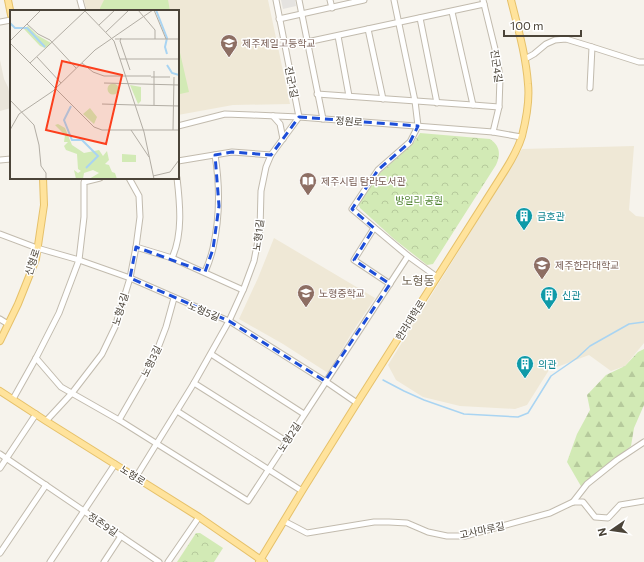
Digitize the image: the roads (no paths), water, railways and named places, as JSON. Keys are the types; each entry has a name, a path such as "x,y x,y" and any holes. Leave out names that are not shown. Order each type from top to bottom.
{"main road":[{"path":"8,0 10,10"},
{"name":"한라대학로","path":"261,561 302,491 504,172 522,137 528,105 528,86 525,59 511,0"},
{"name":"신형로","path":"0,341 18,304 36,259 44,204 43,179"},
{"name":"노형로","path":"0,391 199,517 261,561"}],"street":[{"path":"80,0 83,10"},
{"name":"진군1길","path":"276,0 299,117"},
{"path":"299,0 323,119"},
{"path":"330,0 332,8"},
{"path":"279,19 363,0"},
{"path":"394,0 415,101 418,126 410,142 378,170 352,209 408,256 437,277"},
{"path":"307,42 452,12 484,2"},
{"name":"진군4길","path":"484,2 497,57 500,78 499,107 493,132"},
{"path":"452,12 473,105"},
{"path":"420,18 437,103"},
{"path":"0,22 10,20"},
{"path":"368,29 382,99"},
{"path":"338,36 350,96"},
{"path":"525,59 546,44 555,40 566,39 639,62 644,62"},
{"path":"590,88 592,47"},
{"path":"317,94 499,107"},
{"name":"정원로","path":"179,126 225,114 299,117 418,126 493,132 522,137"},
{"path":"272,116 280,124 283,139"},
{"name":"노형1길","path":"136,477 194,383 229,321 254,261 260,230 262,191 266,167 271,155 299,117"},
{"path":"179,161 232,152 271,155"},
{"path":"205,272 213,250 218,212 219,175 216,155"},
{"path":"0,160 10,159"},
{"path":"13,399 59,312 79,260 84,217 84,182 96,179"},
{"name":"노형4길","path":"46,421 72,393 102,354 115,327 130,278 140,217 138,196 130,179"},
{"path":"172,258 176,248 179,228 179,193 177,179"},
{"path":"374,228 354,260 390,284"},
{"name":"노형5길","path":"0,234 37,248 79,260 130,278 229,321 326,381 357,404"},
{"path":"136,247 172,258 243,290"},
{"name":"노형2길","path":"156,444 248,501 408,256"},
{"name":"노형3길","path":"119,420 153,361 166,327 174,298"},
{"path":"0,320 8,324"},
{"path":"210,354 304,414"},
{"path":"36,358 61,387 119,420 156,444"},
{"path":"194,383 286,441"},
{"path":"177,411 302,491"},
{"path":"0,468 36,414"},
{"path":"573,502 587,484 617,460 644,442"},
{"name":"정존9길","path":"0,454 159,562"},
{"path":"50,562 115,464"},
{"path":"0,553 46,485"},
{"path":"573,502 583,502 595,517 608,518 620,505 644,501"},
{"name":"고사마루길","path":"284,521 307,533 374,522 407,522 428,532 447,536 465,536 550,513 573,502"},
{"path":"168,562 199,517"},
{"path":"104,562 121,536"}],"waterway":[{"path":"383,380 424,400 464,414 518,417 528,413 551,376 577,358 590,346 629,324 644,322"}],"place":[{"name":"제주제일고등학교","path":"229,58"},
{"name":"제주시립 탐라도서관","path":"308,196"},
{"name":"금호관","path":"524,231"},
{"name":"제주한라대학교","path":"542,280"},
{"name":"노형중학교","path":"306,308"},
{"name":"신관","path":"549,310"},
{"name":"의관","path":"525,379"}],"district":[{"name":"노형동","path":"418,281"}],"park label":[{"name":"방일리 공원","path":"419,200"}]}
